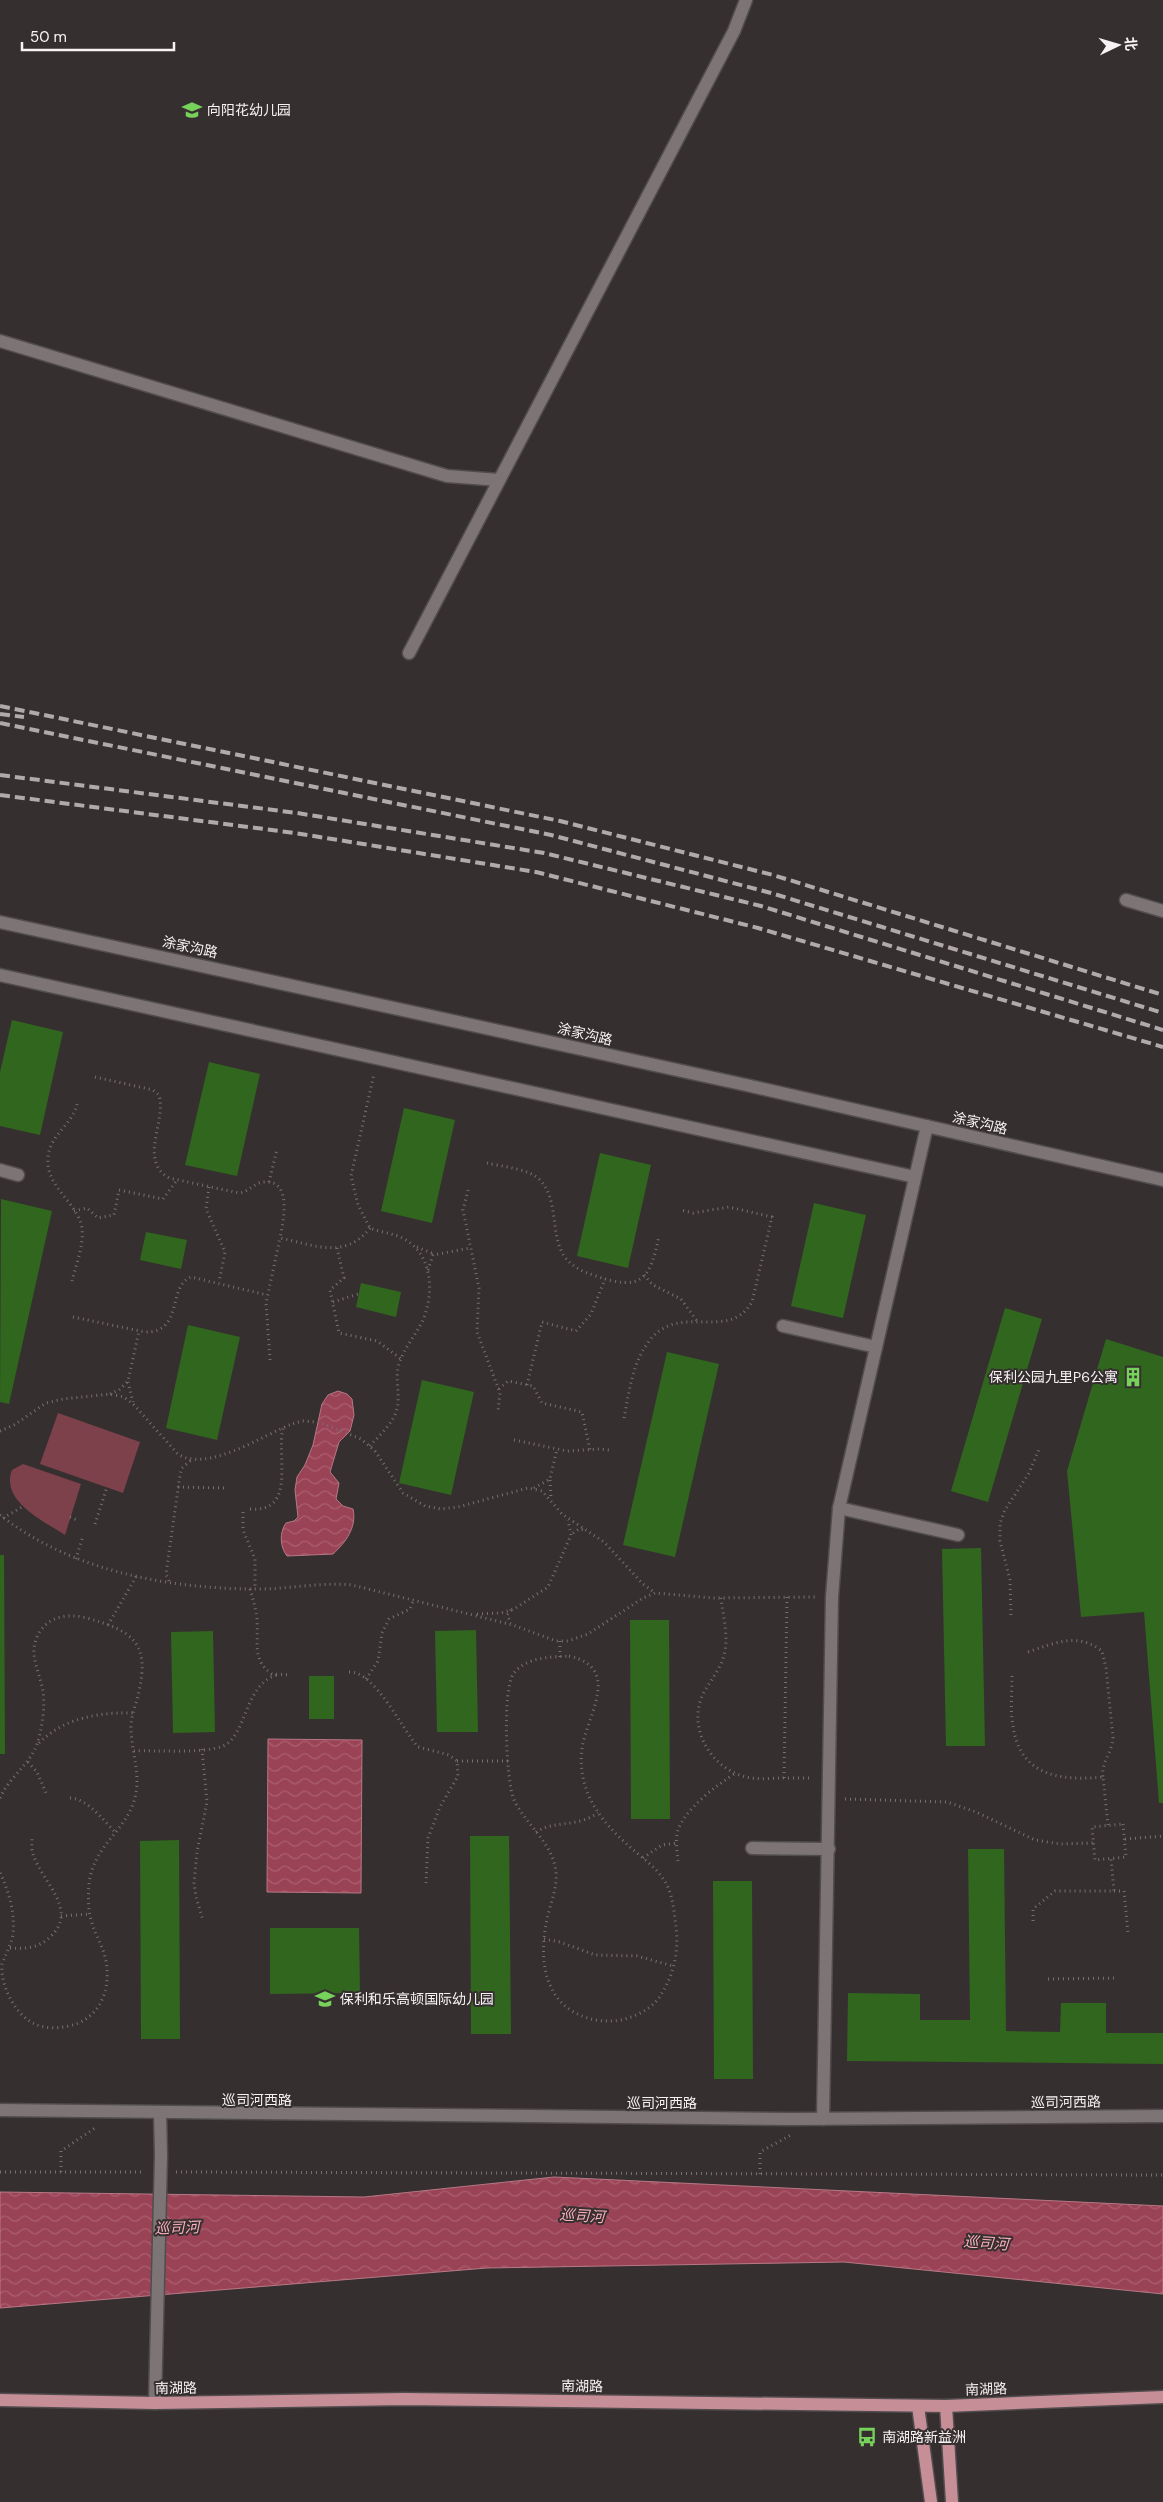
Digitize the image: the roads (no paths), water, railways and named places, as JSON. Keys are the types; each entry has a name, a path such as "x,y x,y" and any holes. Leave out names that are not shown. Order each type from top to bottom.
{"main road":[{"name":"南湖路","path":"0,2400 155,2403 404,2399 946,2406 1163,2397"},
{"path":"918,2406 931,2502"},
{"path":"946,2406 952,2502"}],"street":[{"path":"409,653 734,32 746,0"},
{"path":"0,341 447,476 499,480"},
{"path":"1126,900 1163,911"},
{"name":"涂家沟路","path":"0,922 1163,1180"},
{"path":"0,975 915,1177"},
{"path":"824,2119 832,1597 839,1508 926,1126"},
{"path":"0,1170 18,1175"},
{"path":"783,1326 876,1347"},
{"path":"839,1508 958,1536"},
{"path":"752,1848 829,1849"},
{"name":"巡司河西路","path":"0,2110 160,2114 792,2119 1163,2116"},
{"path":"155,2403 160,2114"}],"water":[{"path":"338,1391 347,1394 352,1399 354,1415 350,1431 339,1442 330,1472 339,1483 336,1499 343,1506 353,1509 352,1528 346,1539 333,1554 287,1556 283,1548 281,1535 286,1523 294,1521 298,1517 295,1490 297,1477 305,1465 313,1445 322,1404 328,1395"},
{"path":"268,1739 362,1740 361,1893 267,1892"},
{"name":"巡司河","path":"554,2177 1163,2206 1163,2294 844,2262 487,2268 0,2308 0,2192 364,2197"}],"railway":[{"path":"0,706 560,821 773,875 1163,995"},
{"path":"0,714 24,717"},
{"path":"0,723 551,835 771,893 1163,1013"},
{"path":"0,775 297,813 544,853 761,906 1163,1030"},
{"path":"0,795 295,833 536,872 758,928 1163,1047"}],"place":[{"name":"向阳花幼儿园","path":"192,110"},
{"name":"保利公园九里P6公寓","path":"1133,1377"},
{"name":"保利和乐高顿国际幼儿园","path":"325,1999"},
{"name":"南湖路新益洲","path":"867,2437"}]}
